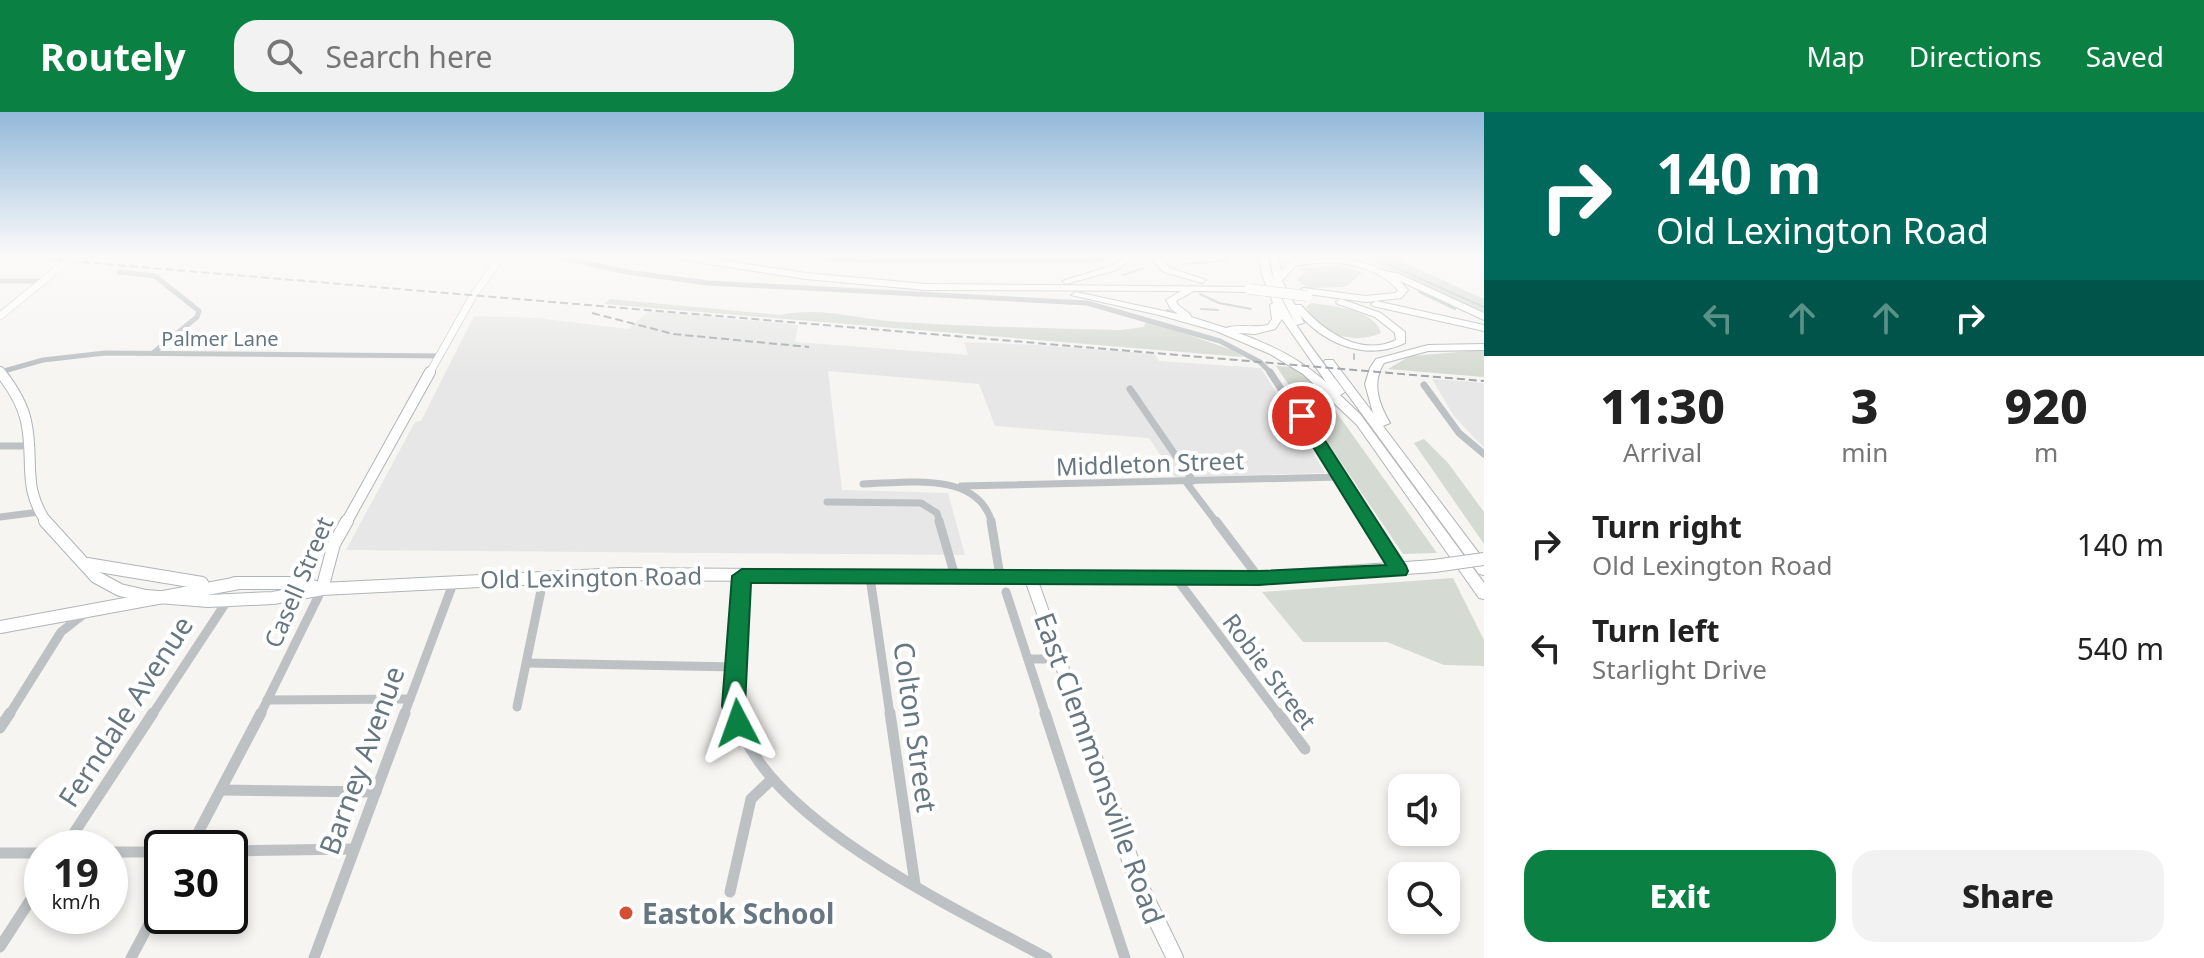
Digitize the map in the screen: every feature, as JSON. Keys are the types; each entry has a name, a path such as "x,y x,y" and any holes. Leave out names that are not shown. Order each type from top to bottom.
{"highway":[{"path":"1077,295 1154,312 1235,337 1298,365 1361,423"},
{"path":"1175,295 1171,302 1177,310 1202,322 1255,331 1275,325 1282,301"},
{"path":"1279,295 1361,423 1484,594"},
{"path":"1316,295 1484,331"},
{"path":"1318,295 1484,331"},
{"path":"1337,295 1382,299 1398,295"},
{"path":"1438,295 1484,317"},
{"path":"1282,301 1315,328 1341,341 1378,347 1401,341 1400,332 1388,321 1337,301"},
{"path":"1282,301 1416,475 1484,570"},
{"path":"1416,475 1381,417 1371,393 1373,369 1391,356 1409,350 1484,347"}],"main road":[{"path":"0,316 23,295"},
{"name":"Casell Street","path":"322,589 334,544 474,295"},
{"path":"0,372 26,408 30,446 29,484 39,512 58,539 87,564 99,580 112,586 163,597 239,583"},
{"name":"Old Lexington Road","path":"0,627 163,597 227,601 292,597 322,589 545,575 1259,578 1399,571 1484,559"},
{"path":"87,564 168,580 239,583"},
{"name":"East Clemmonsville Road","path":"1030,576 1138,882 1175,958"},
{"name":"Old Lexington Road","path":"239,583 303,583 322,589"}],"street":[{"path":"152,354 197,317 199,311 179,295"},
{"path":"966,295 1060,300 1142,316 1220,341 1260,362 1276,378 1399,571"},
{"name":"Palmer Lane","path":"0,372 75,355 441,356"},
{"path":"1424,385 1459,433 1484,454"},
{"path":"1130,389 1190,482 1259,578"},
{"path":"0,446 30,446"},
{"name":"Middleton Street","path":"863,484 961,486 1340,477"},
{"path":"961,486 979,495 988,511 1000,576"},
{"path":"827,502 921,503 937,513 955,576"},
{"path":"0,517 39,512"},
{"path":"517,707 545,575"},
{"path":"742,576 733,706 739,730 770,781 876,863 1047,958"},
{"name":"Colton Street","path":"870,577 915,884"},
{"name":"Robie Street","path":"1176,578 1305,749"},
{"name":"Barney Avenue","path":"314,958 455,580"},
{"name":"Casell Street","path":"200,830 322,589"},
{"path":"1006,592 1125,958"},
{"name":"Ferndale Avenue","path":"76,830 227,601"},
{"path":"0,728 61,632 87,612"},
{"path":"40,620 52,621 61,632"},
{"path":"1028,659 1059,659"},
{"path":"527,663 736,667"},
{"path":"267,700 410,699"},
{"path":"730,892 751,799 770,781"},
{"path":"221,790 376,792"},
{"path":"248,851 354,849"},
{"path":"0,853 24,853"},
{"path":"0,947 24,910"},
{"path":"131,958 144,934"}],"shaded area":[{"path":"1444,295 1476,295 1484,299 1484,314"},
{"path":"610,299 781,315 811,312 886,321 984,326 1121,330 1144,327 1146,320 1232,350 1243,357 604,304"},
{"path":"1312,303 1362,314 1377,325 1381,333 1359,338 1338,335 1312,316 1306,307"},
{"path":"649,311 798,325 795,342 968,355 964,342 1038,345 1155,354 1159,361 1261,368 1325,473 1175,477 1149,438 995,426 979,384 828,371 842,490 948,493 965,555 346,550 415,422 421,421 474,316 536,318 628,329"},
{"path":"1484,350 1484,377 1388,369 1410,356"},
{"path":"1276,366 1294,367 1314,381 1437,553 1403,554"},
{"path":"1432,379 1484,383 1484,448 1454,416"},
{"path":"1424,439 1448,463 1484,512 1484,544 1414,443"},
{"path":"1453,578 1484,640 1484,666 1444,665 1387,642 1303,642 1262,592"}],"waterway":[{"path":"1203,295 1219,303 1251,309"},
{"path":"1426,295 1455,309"},
{"path":"1458,295 1484,307"},
{"path":"1201,309 1218,310"},
{"path":"1167,310 1173,313"},
{"path":"1354,354 1354,359"}],"railway":[{"path":"476,295 1484,381"},
{"path":"592,313 673,334 809,347"}],"place":[{"name":"Eastok School","path":"626,913"}],"route":[{"path":"738,723 733,706 742,576 1259,578 1399,571 1302,416"}]}
